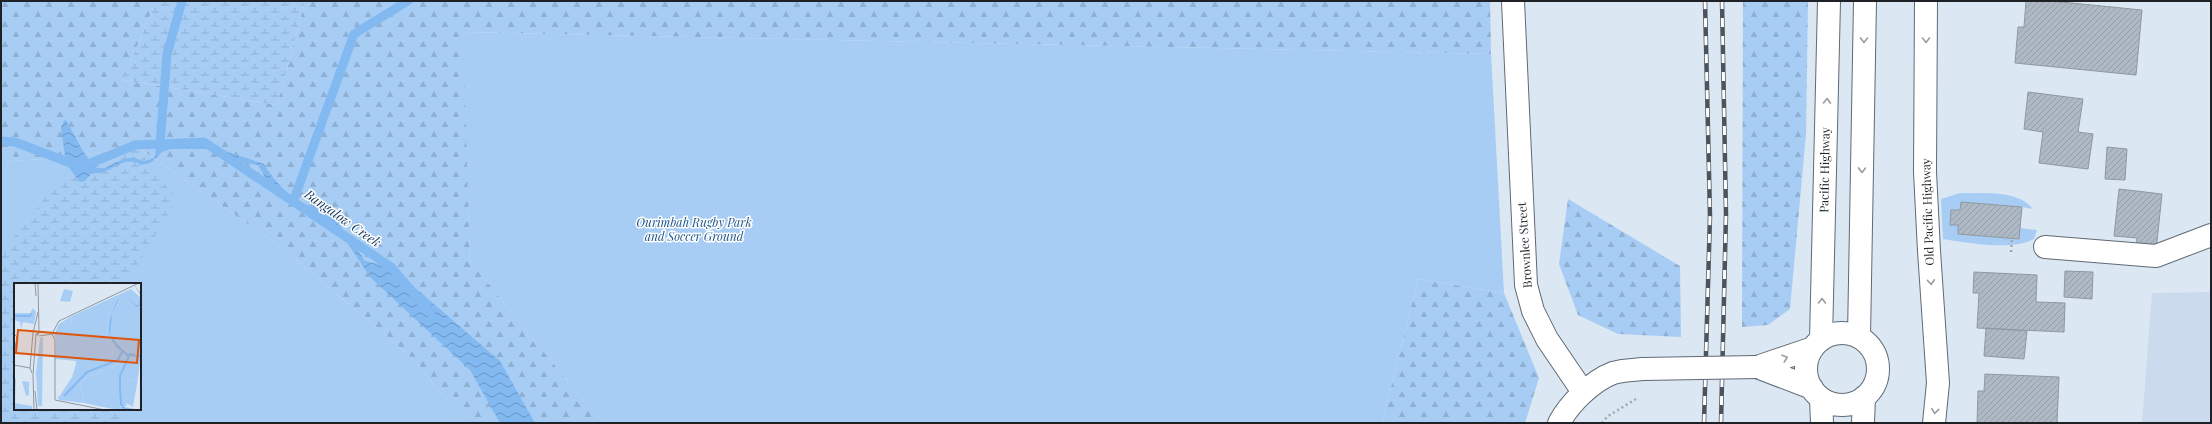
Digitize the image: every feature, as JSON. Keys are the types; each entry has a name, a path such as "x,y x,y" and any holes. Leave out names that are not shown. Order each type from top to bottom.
{"main road":[{"name":"Brownlee Street","path":"1512,1 1526,285 1533,311 1548,338 1584,392"},
{"name":"Pacific Highway","path":"1817,344 1829,1"},
{"path":"1859,337 1865,1"},
{"name":"Old Pacific Highway","path":"1926,1 1926,172 1928,251 1938,383 1934,423"},
{"path":"2045,247 2156,256 2211,235"},
{"path":"1560,423 1565,412 1584,392 1612,373 1643,368 1757,367 1817,344 1832,335 1844,333 1859,337 1868,345 1875,355 1878,366 1877,378 1872,390 1864,397 1853,403 1841,405 1757,367"},
{"path":"1817,344 1808,357 1806,370 1816,393 1822,423"},
{"path":"1863,423 1864,397"}],"path":[{"path":"2011,252 2012,239"},
{"path":"1602,423 1608,416 1632,400 1639,398"}],"shaded area":[{"path":"2211,292 2211,423 2142,423 2152,293"}],"green space":[{"path":"1,1 156,1 123,80 277,105 305,1 1490,1 1491,54 463,32 470,261 602,423 466,423 412,358 285,250 135,145 82,156 1,162"},
{"path":"156,1 305,1 277,105 123,80"},
{"path":"1743,1 1808,1 1806,134 1790,309 1768,325 1742,327"},
{"name":"Ourimbah Rugby Park and Soccer Ground","path":"462,32 1491,54 1504,293 1418,279 1382,423 602,423 470,261"},
{"path":"135,145 285,250 412,358 466,423 1,423 1,162 82,156"},
{"path":"135,145 177,200 127,283 14,283 14,410 120,410 120,423 1,423 1,253 53,188"},
{"path":"1960,193 2009,195 2018,198 2033,209 2022,207 1951,210 1950,224 1958,225 1958,234 2018,239 2020,228 2037,230 2034,239 2025,243 2014,245 1990,245 1943,239 1941,199"},
{"path":"1568,199 1680,266 1681,337 1618,334 1578,315 1559,264"},
{"path":"1418,279 1504,293 1539,378 1525,423 1382,423"}],"water":[{"path":"65,119 83,151 97,168 105,168 121,160 134,157 142,161 149,160 155,157 156,147 204,144 264,164 293,198 322,210 331,217 347,235 365,261 391,267 500,361 535,423 500,423 470,370 371,278 340,232 315,212 294,207 266,179 258,165 229,160 208,149 171,149 162,152 152,162 141,165 131,162 122,163 104,172 91,174 85,181 80,182 66,164 61,127"}],"building":[{"path":"2026,1 2051,1 2142,10 2136,75 2015,63 2018,27 2024,27"},
{"path":"2028,92 2083,99 2078,132 2093,134 2088,169 2039,163 2043,132 2024,129"},
{"path":"2107,147 2127,149 2125,180 2105,179"},
{"path":"2119,189 2162,194 2156,251 2136,249 2137,238 2114,236"},
{"path":"1961,202 2022,207 2019,239 1958,234 1958,225 1950,225 1951,210 1960,210"},
{"path":"2065,271 2093,272 2092,299 2064,297"},
{"path":"1974,272 2037,275 2036,302 2065,303 2064,332 1977,328 1979,293 1973,293"},
{"path":"1986,328 2027,331 2024,359 1984,356"},
{"path":"1985,374 2059,377 2057,423 1977,423 1978,391 1984,391"}],"waterway":[{"path":"160,144 167,54 182,1"},
{"name":"Bangalow Creek","path":"293,202 354,34 408,1"},
{"path":"1,141 15,142 81,167 135,145 204,142 391,267 431,314"}],"railway":[{"path":"1704,423 1710,216 1705,1"},
{"path":"1721,423 1726,214 1722,1"}]}
